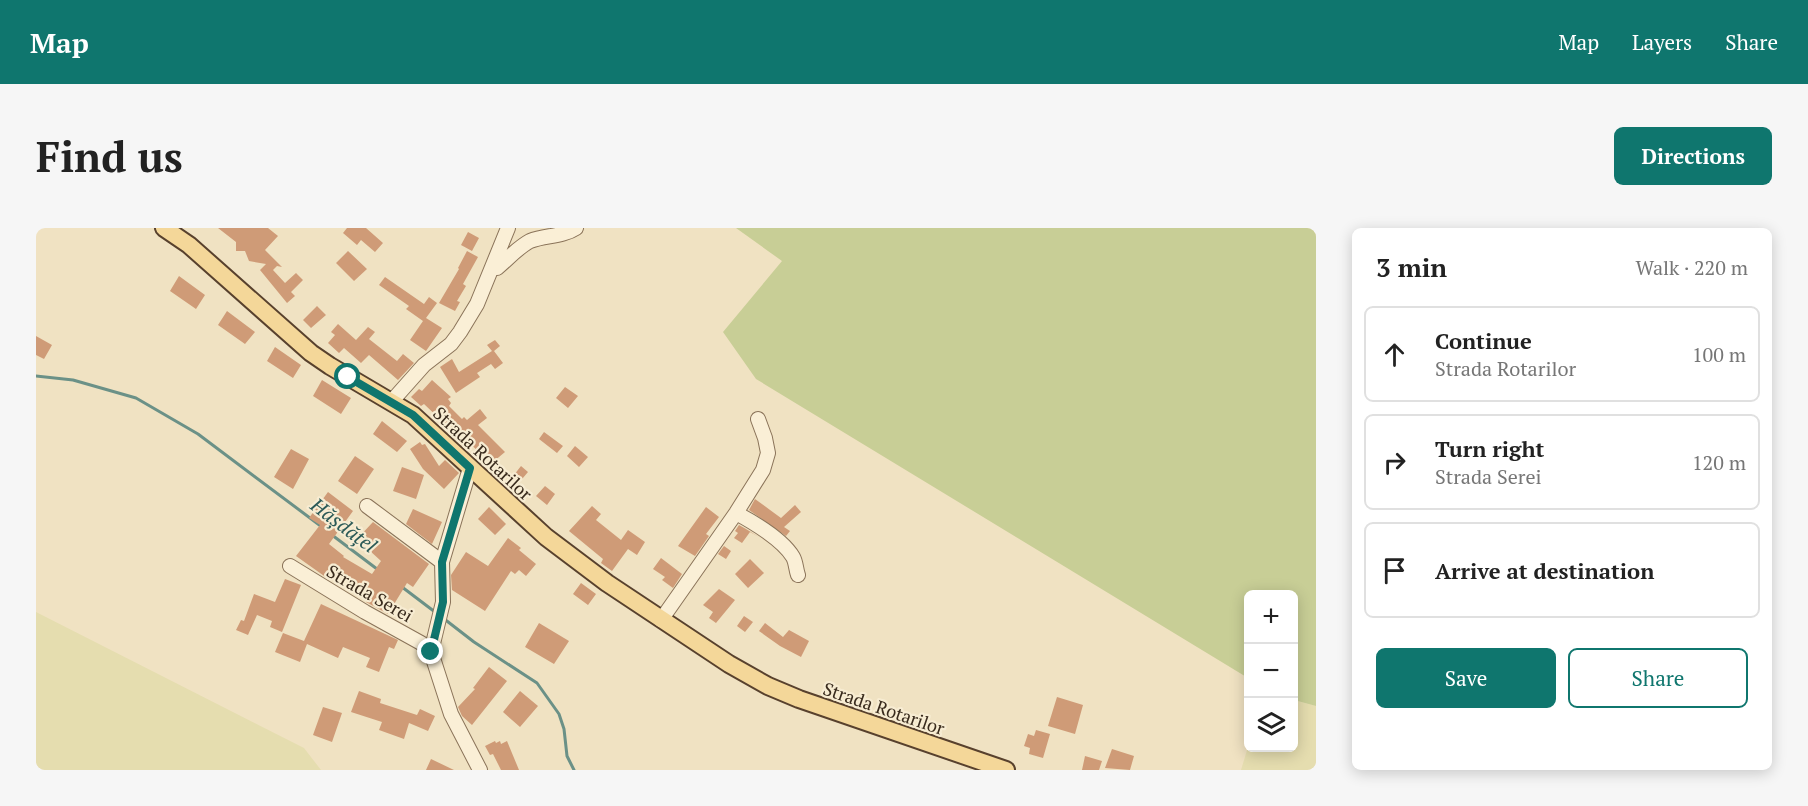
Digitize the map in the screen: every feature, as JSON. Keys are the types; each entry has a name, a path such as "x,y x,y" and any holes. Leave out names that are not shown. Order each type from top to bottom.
{"main road":[{"name":"Strada Rotarilor","path":"164,228 189,245 311,353 339,372 392,401 425,425 546,537 607,583 729,664 783,693 1006,770"}],"street":[{"path":"392,401 424,365 451,344 477,304 508,228"},
{"path":"493,268 497,268 520,247 533,240 566,234 576,228"},
{"path":"661,620 764,470 768,453 758,419"},
{"name":"Strada Serei","path":"290,566 421,643 431,652 443,602 442,562 470,468"},
{"path":"367,506 442,562"},
{"path":"736,513 754,522 774,537 793,557 798,575"},
{"path":"431,652 451,714 480,770"}],"shaded area":[{"path":"36,612 304,748 321,770 36,770"},
{"path":"1298,701 1316,706 1316,770 1241,770 1246,752 1298,752"}],"green space":[{"path":"736,228 1316,228 1316,706 1298,701 1298,590 1244,590 1244,676 756,379 723,332 782,261"}],"building":[{"path":"218,228 268,228 278,236 265,250 282,267 277,266 273,270 285,283 296,273 303,280 291,292 295,296 287,303 260,270 266,264 249,261 245,251 236,251 236,242"},
{"path":"347,228 366,228 383,243 375,252 361,240 357,245 343,233"},
{"path":"468,232 479,238 472,251 461,245"},
{"path":"348,251 367,269 354,281 336,263"},
{"path":"467,251 478,257 463,284 466,286 457,301 460,302 455,311 439,303"},
{"path":"179,276 205,295 196,309 170,291"},
{"path":"385,277 424,304 429,297 437,303 426,318 442,328 426,351 410,340 423,321 406,309 409,306 379,285"},
{"path":"317,306 326,315 311,328 303,320"},
{"path":"227,311 255,332 245,344 218,325"},
{"path":"338,324 356,340 368,327 375,332 369,339 397,361 403,354 414,363 398,380 369,355 361,363 344,348 339,353 328,343 335,335 331,332"},
{"path":"36,336 52,345 44,359 36,355"},
{"path":"495,340 500,346 494,351 503,363 495,369 491,364 477,373 480,377 456,393 440,367 452,359 459,372 492,351 487,345"},
{"path":"275,347 301,365 293,378 267,361"},
{"path":"322,380 351,398 341,414 313,396"},
{"path":"432,380 451,397 448,399 451,403 449,406 462,419 464,417 467,420 480,409 487,418 478,425 505,452 493,462 483,450 480,453 447,422 445,424 424,404 421,406 411,397 419,389 422,391"},
{"path":"565,387 578,396 568,408 556,398"},
{"path":"382,421 407,441 397,452 373,434"},
{"path":"544,432 563,446 557,453 539,439"},
{"path":"420,442 422,445 425,444 439,466 445,460 459,473 444,489 423,469 410,449"},
{"path":"575,446 588,457 579,467 567,456"},
{"path":"291,449 309,459 293,489 274,477"},
{"path":"355,456 374,469 357,494 338,481"},
{"path":"521,466 528,472 517,485 510,480"},
{"path":"402,467 424,475 416,499 393,491"},
{"path":"545,486 555,494 547,505 536,496"},
{"path":"328,492 353,511 329,544 343,557 372,574 381,561 357,539 373,522 429,564 413,587 407,583 388,614 366,602 371,592 334,570 327,578 296,556 320,525 309,518"},
{"path":"755,499 781,518 795,505 801,512 784,527 790,531 786,536 749,510"},
{"path":"592,506 601,514 596,520 621,540 628,530 645,542 637,555 628,549 612,571 601,563 603,559 569,531"},
{"path":"489,507 506,524 495,535 478,519"},
{"path":"706,507 719,517 706,534 709,536 695,556 678,546"},
{"path":"413,509 442,522 432,544 406,524"},
{"path":"739,525 759,537 750,532 742,543 734,538 738,533 735,531"},
{"path":"508,538 536,564 526,576 519,570 515,574 511,571 485,611 452,590 451,575 466,552 488,566"},
{"path":"724,546 731,551 726,559 718,554"},
{"path":"661,558 682,574 673,588 662,580 665,577 653,569"},
{"path":"750,559 764,573 748,588 735,574"},
{"path":"285,579 301,585 282,632 270,627 272,621 257,615 248,635 236,630 241,620 244,621 254,594 275,602"},
{"path":"581,583 596,594 588,605 573,594"},
{"path":"719,589 735,600 716,623 709,618 713,612 703,605"},
{"path":"321,604 398,640 394,649 389,647 379,672 366,667 370,658 343,647 338,658 307,644 300,662 275,652 283,633 304,641"},
{"path":"744,616 753,622 745,632 737,626"},
{"path":"539,623 569,641 554,664 525,647"},
{"path":"765,623 783,637 789,630 809,641 801,657 759,631"},
{"path":"489,667 507,681 472,725 462,716 458,707 475,689 473,688"},
{"path":"359,691 381,699 380,703 417,715 420,709 435,716 428,731 409,723 404,739 379,730 382,722 351,712"},
{"path":"520,691 538,706 520,727 503,712"},
{"path":"1057,697 1083,705 1075,734 1048,726"},
{"path":"323,707 342,713 332,742 313,735"},
{"path":"1036,730 1050,734 1043,758 1029,754 1030,748 1024,746 1028,734 1034,736"},
{"path":"495,741 496,743 500,741 501,744 507,741 519,770 501,770 493,754 490,755 485,746"},
{"path":"1112,749 1134,756 1130,770 1105,768"},
{"path":"1085,756 1102,761 1099,770 1082,770"},
{"path":"431,759 454,770 426,770"}],"waterway":[{"name":"Hășdățel","path":"36,376 73,380 136,398 198,434 322,527"},
{"name":"Hășdățel","path":"332,535 377,569"},
{"name":"Hășdățel","path":"402,587 435,612"},
{"name":"Hășdățel","path":"443,618 474,642 537,683 559,714 564,729 567,756 574,770"}],"route":[{"path":"348,377 413,415 470,468 442,562 443,602 431,652"}]}
